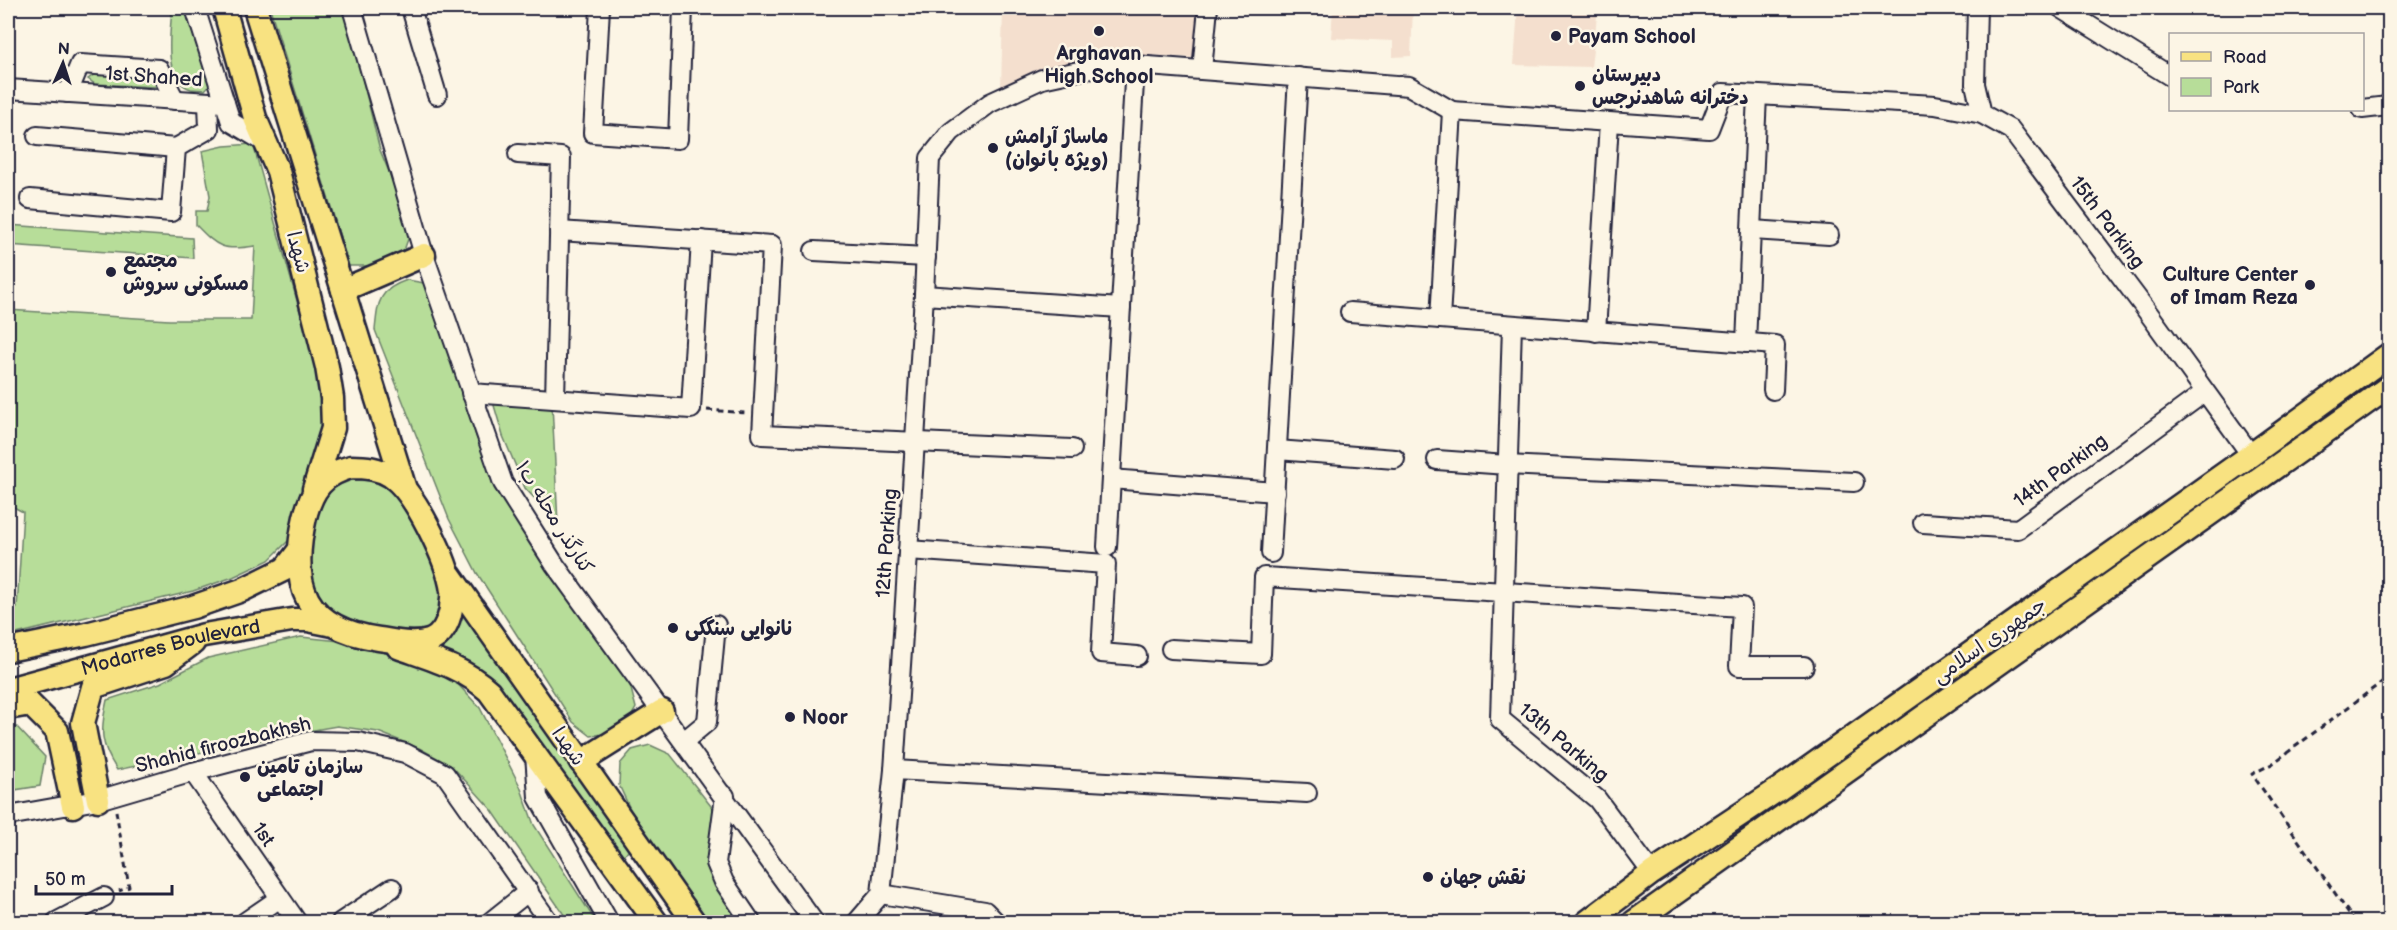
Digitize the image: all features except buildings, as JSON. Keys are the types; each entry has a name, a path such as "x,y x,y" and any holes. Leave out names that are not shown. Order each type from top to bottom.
{"main road":[{"name":"شهدا","path":"224,8 255,118 278,171 317,322 332,398 333,428 322,470 309,501"},
{"name":"شهدا","path":"255,8 404,486"},
{"path":"343,290 424,255"},
{"name":"جمهوری اسلامی","path":"1587,922 1652,873 1779,789 2390,354"},
{"name":"جمهوری اسلامی","path":"1634,922 2390,386"},
{"path":"351,467 378,469 404,486 434,538 453,593 449,618 441,633 429,641 409,643 345,631 320,617 305,598 299,572 298,552 309,501 327,476 351,467"},
{"name":"Modarres Boulevard","path":"8,650 193,607 242,590 276,574 285,569 298,552"},
{"name":"شهدا","path":"446,569 694,922"},
{"path":"2088,570 2101,591"},
{"name":"Modarres Boulevard","path":"8,689 204,635 292,620 308,620 334,625"},
{"path":"106,798 82,723 93,687 166,663 204,635"},
{"name":"شهدا","path":"374,638 461,670 476,679 505,711 656,922"},
{"path":"8,708 30,704 57,731 73,806"},
{"path":"581,762 662,711"}],"street":[{"path":"195,8 217,103 231,122 266,143"},
{"name":"کنارگذر محله ب۱","path":"352,8 424,255 503,483 555,565 725,796 814,922"},
{"path":"411,8 437,95"},
{"path":"600,8 593,133 678,139 683,8"},
{"path":"1202,70 1208,8"},
{"path":"1977,8 1976,84 1982,114"},
{"path":"2061,8 2169,75"},
{"path":"68,93 80,64 147,68 159,69 175,100"},
{"path":"1107,547 1134,65 1408,86 1452,111 1609,123 1596,332"},
{"name":"12th Parking","path":"881,894 894,770 924,295 930,158 951,132 990,103 1042,80 1097,67 1134,65"},
{"path":"1271,554 1298,77"},
{"name":"1st Shahed","path":"8,90 217,103"},
{"name":"15th Parking","path":"1609,123 1709,129 1722,93 1935,105 1982,114 2011,130 2251,455"},
{"path":"1746,343 1757,95"},
{"path":"2364,109 2388,106 2390,101"},
{"path":"37,136 176,148 209,129 217,103"},
{"path":"1440,319 1452,111"},
{"path":"30,199 171,212 176,148"},
{"path":"518,154 561,158 555,399"},
{"path":"1752,230 1829,235"},
{"path":"559,231 772,245 762,435 1072,450"},
{"path":"471,393 690,409 701,240"},
{"path":"814,251 926,257"},
{"path":"924,295 1121,308"},
{"path":"1350,312 1775,345 1773,390"},
{"path":"1503,591 1512,325"},
{"name":"14th Parking","path":"1923,523 2018,529 2205,392"},
{"path":"1277,450 1395,459"},
{"path":"1437,460 1854,482"},
{"path":"1111,479 1275,492"},
{"path":"908,550 1106,564 1101,653 1137,656"},
{"path":"1171,649 1261,654 1264,577 1742,607 1739,666 1804,666"},
{"name":"13th Parking","path":"1503,591 1500,719 1597,799 1652,873"},
{"path":"684,741 707,722 716,625"},
{"name":"Shahid firoozbakhsh","path":"8,816 73,806 106,798 311,741 358,742 405,753 445,774 549,922"},
{"path":"535,754 538,796 609,922"},
{"path":"894,770 1307,793"},
{"name":"1st","path":"193,772 297,922"},
{"path":"725,796 716,862 724,882 751,922"},
{"path":"340,922 392,888"},
{"path":"490,922 529,891"},
{"path":"857,922 881,894 986,911 996,922"},
{"path":"56,922 104,897"},
{"path":"245,922 280,898"}],"path":[{"path":"690,409 763,414"},
{"path":"2355,922 2252,774 2272,764 2390,676"},
{"path":"104,897 129,886 106,798"}],"shaded area":[{"name":"Arghavan High School","path":"1003,8 1198,8 1194,58 1148,55 1097,57 1037,72 1001,89"},
{"path":"1333,8 1413,8 1411,56 1393,57 1393,41 1331,38"},
{"name":"Payam School","path":"1518,8 1598,8 1591,67 1514,65"}],"green space":[{"path":"172,8 186,8 213,81 205,90 191,89 175,76 170,53"},
{"path":"270,8 345,8 380,150 412,228 402,256 381,266 349,266"},
{"path":"95,74 157,78 163,83 157,87 95,84 88,79"},
{"path":"8,109 15,109 8,210"},
{"path":"253,144 317,372 324,430 292,537 269,560 233,577 193,591 8,636 8,611 17,608 23,512 8,504 12,337 8,336 8,310 169,320 251,320 255,246 228,248 216,243 196,225 196,211 207,211 210,196 202,151 224,146"},
{"path":"8,225 192,238 193,258 8,245"},
{"path":"407,280 424,283 435,304 476,436 489,470 509,509 629,681 636,708 628,721 618,729 591,736 573,722 477,573 449,519 375,330 381,298 390,288"},
{"path":"493,402 552,404 558,524 525,488 503,436"},
{"path":"352,480 375,482 390,489 400,500 414,524 441,588 438,611 426,630 380,628 345,619 324,603 316,589 309,556 314,522 328,493"},
{"path":"463,609 630,850 619,858 527,727 433,652 446,644 454,635"},
{"path":"301,637 350,642 399,657 453,679 480,708 520,786 534,825 596,922 569,922 492,810 452,766 419,748 378,732 337,726 117,770 107,752 103,737 103,720 107,700 160,683 208,658"},
{"path":"17,727 45,757 40,786 8,791 8,728"},
{"path":"650,745 670,754 718,815 709,864 717,888 731,902 743,922 707,922 631,811 619,785 620,764 632,750"}],"place":[{"name":"Arghavan High School","path":"1099,31"},
{"name":"Payam School","path":"1556,36"},
{"name":"دبیرستان دخترانه شاهدنرجس","path":"1580,86"},
{"name":"ماساژ آرامش (ویژه بانوان)","path":"993,148"},
{"name":"مجتمع مسکونی سروش","path":"111,272"},
{"name":"Culture Center of Imam Reza","path":"2310,285"},
{"name":"نانوایی سنگکی","path":"673,628"},
{"name":"Noor","path":"790,717"},
{"name":"سازمان تامین اجتماعی","path":"245,777"},
{"name":"نقش جهان","path":"1428,877"}]}
